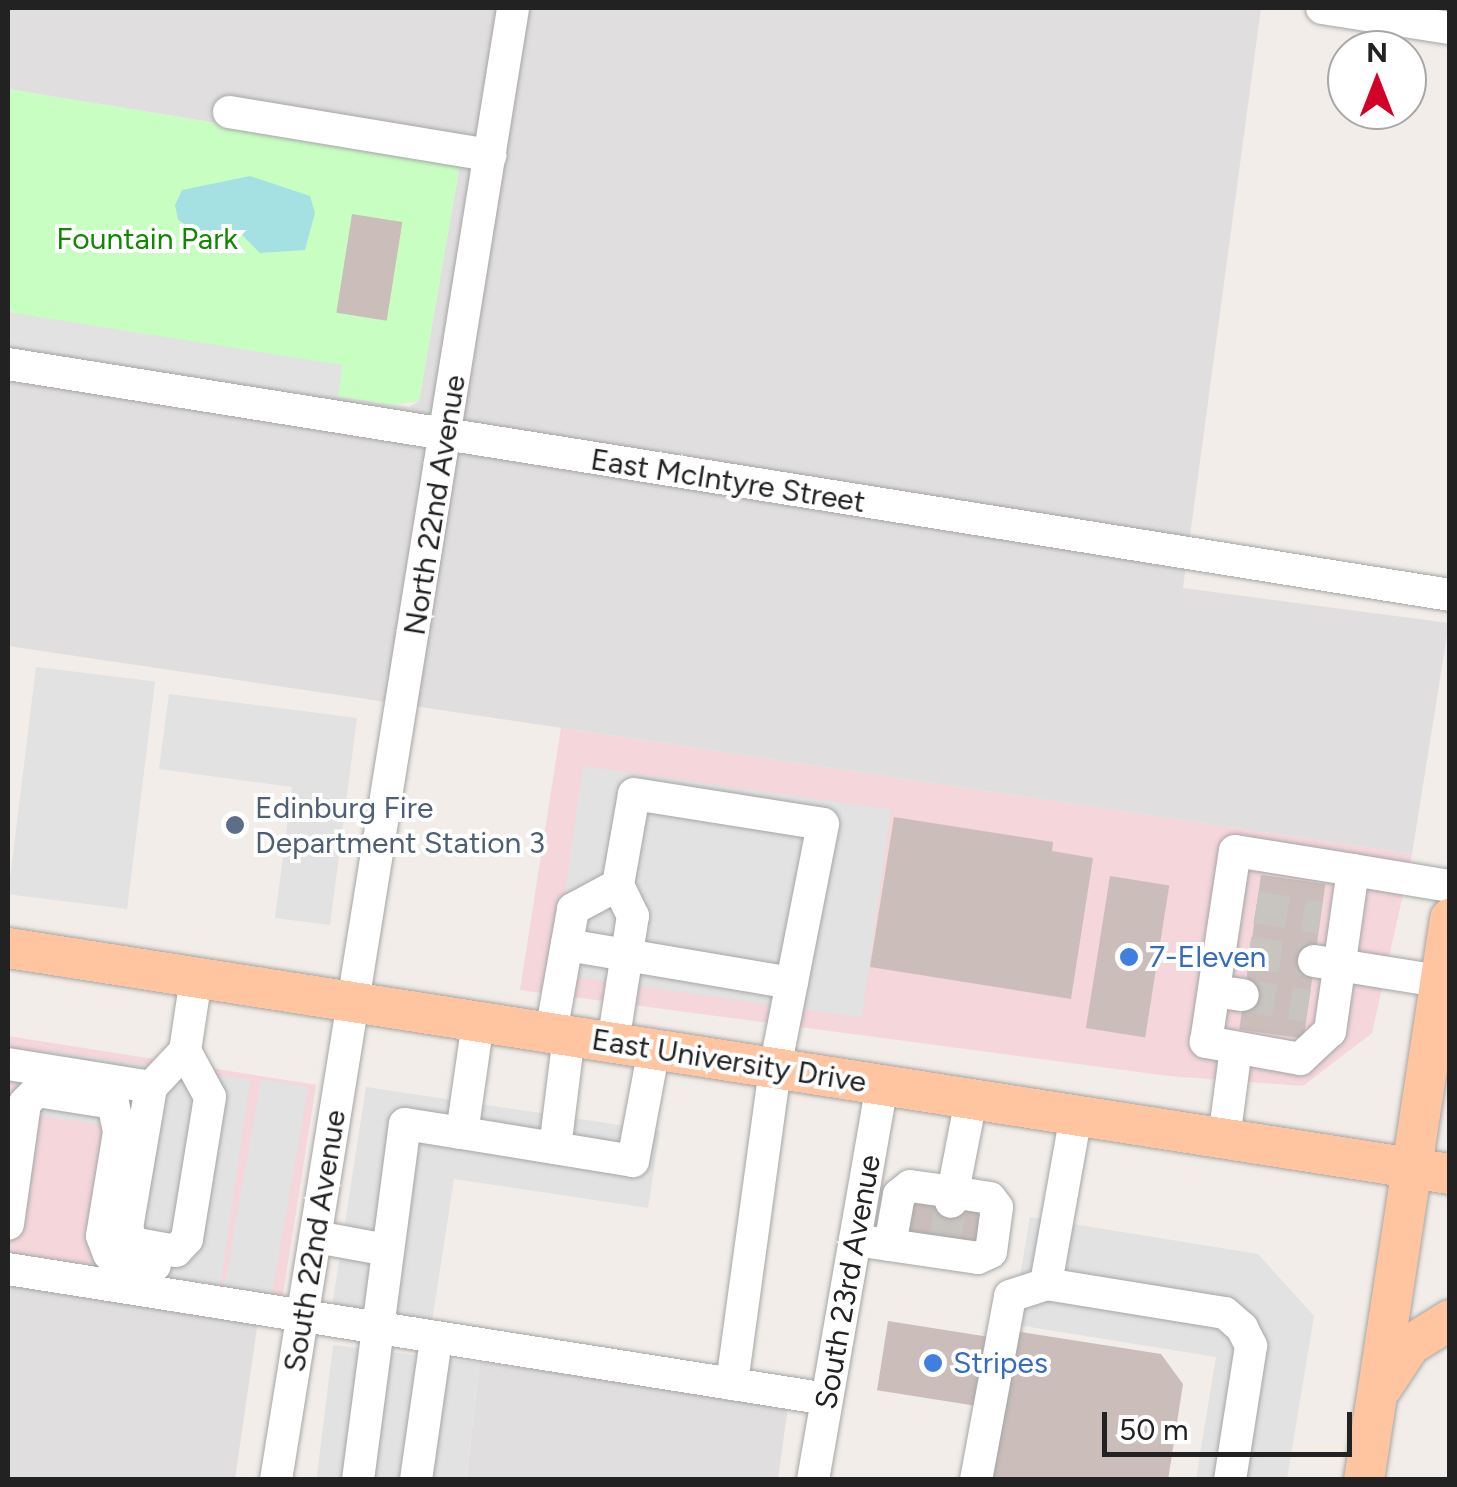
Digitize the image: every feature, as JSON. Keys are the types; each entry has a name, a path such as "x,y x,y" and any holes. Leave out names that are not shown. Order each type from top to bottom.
{"main road":[{"path":"1364,1480 1379,1393 1431,1171 1450,919"},
{"name":"East University Drive","path":"8,948 1431,1171"},
{"path":"1379,1393 1410,1345 1450,1320"}],"street":[{"name":"North 22nd Avenue","path":"354,1002 514,8"},
{"path":"1322,8 1450,28"},
{"path":"230,112 490,154"},
{"name":"East McIntyre Street","path":"8,364 1450,595"},
{"path":"613,1043 633,916 618,885 634,794 823,824 776,1069 732,1384"},
{"path":"1353,870 1333,921 1320,1008 1330,1031 1300,1059 1206,1042 1228,993 1235,950 1241,905 1235,851 1353,870 1450,886"},
{"path":"555,1148 560,1035 573,910 618,885"},
{"path":"567,945 792,983"},
{"path":"1327,963 1444,991"},
{"path":"176,1251 132,1243 127,1228 151,1087 185,1051 196,978"},
{"name":"South 22nd Avenue","path":"276,1480 354,1002"},
{"path":"462,1133 478,1022"},
{"path":"1224,1139 1236,1048"},
{"path":"358,1480 405,1124 633,1161 654,1049"},
{"path":"8,1224 25,1103 37,1090 113,1103 120,1116 102,1236 109,1254 152,1267 176,1251 187,1239 210,1097 185,1051"},
{"path":"8,1064 151,1087"},
{"name":"South 23rd Avenue","path":"813,1480 882,1085"},
{"path":"952,1197 971,1099"},
{"path":"1046,1284 1076,1116"},
{"path":"855,1240 890,1245 944,1247 978,1258 990,1252 997,1207 990,1198 952,1197 910,1186 899,1195 890,1245"},
{"path":"316,1237 387,1250"},
{"path":"8,1270 827,1399"},
{"path":"976,1480 1010,1296 1046,1284 1225,1312 1242,1328 1251,1346 1230,1480"},
{"path":"416,1480 436,1339"}],"shaded area":[{"path":"8,8 1261,8 1183,588 1449,623 1412,854 8,646 8,344 409,407 419,401 460,163 8,89"},
{"path":"8,312 343,365 338,397 8,344"},
{"path":"36,667 155,682 127,909 8,894"},
{"path":"169,694 357,718 330,925 275,918 292,787 159,769"},
{"path":"561,728 1412,854 1372,1033 1303,1086 1169,1076 520,990"},
{"path":"583,766 891,809 862,1017 554,974"},
{"path":"8,1036 316,1085 281,1305 8,1262"},
{"path":"44,1050 250,1080 219,1294 92,1276 113,1126 35,1115"},
{"path":"261,1079 308,1087 268,1317 221,1308"},
{"path":"366,1087 660,1131 648,1208 454,1179 428,1348 328,1333"},
{"path":"1030,1217 1258,1254 1314,1316 1287,1479 1196,1479 1216,1357 1012,1324"},
{"path":"8,1279 258,1321 235,1479 8,1479"},
{"path":"333,1345 480,1363 466,1480 316,1480"},
{"path":"480,1362 788,1406 778,1479 466,1480"}],"green space":[{"name":"Fountain Park","path":"8,89 460,163 419,401 394,405 8,344"}],"water":[{"path":"250,176 310,196 315,213 305,250 260,253 238,231 202,235 178,220 175,205 182,190"}],"building":[{"path":"352,214 402,222 387,321 336,313"},
{"path":"894,817 1053,842 1052,851 1093,858 1071,999 870,967"},
{"path":"1261,875 1325,884 1304,1039 1239,1029"},
{"name":"7-Eleven","path":"1110,876 1169,885 1145,1037 1086,1028"},
{"path":"909,1196 985,1207 980,1245 904,1235"},
{"name":"Stripes","path":"888,1321 988,1337 977,1406 877,1390"},
{"path":"1014,1331 1161,1354 1183,1384 1168,1480 991,1480"}],"tunnel":[{"path":"1256,907 1320,918"},
{"path":"1249,953 1314,961"},
{"path":"1243,995 1308,1006"},
{"path":"945,1241 951,1202"}],"place":[{"name":"Edinburg Fire Department Station 3","path":"235,825"},
{"name":"7-Eleven","path":"1129,957"},
{"name":"Stripes","path":"933,1363"}]}
